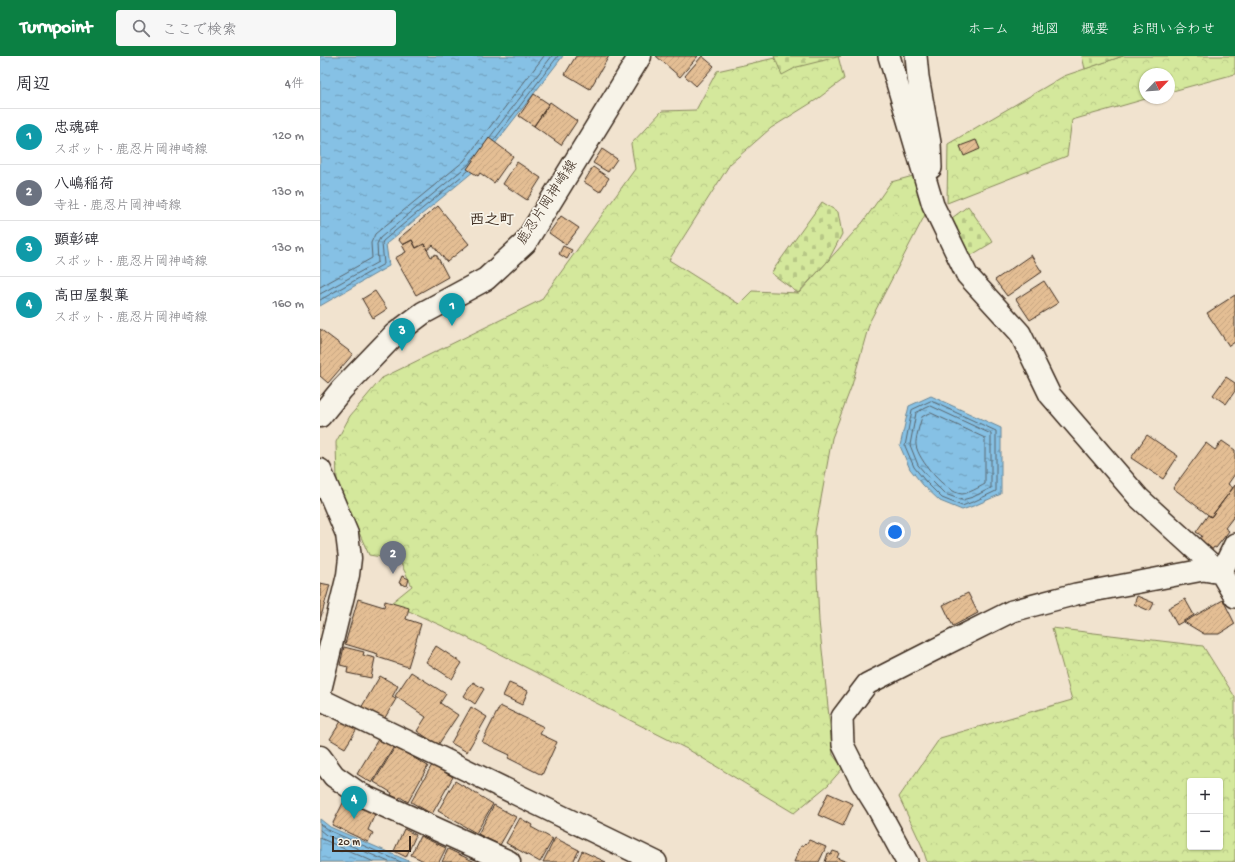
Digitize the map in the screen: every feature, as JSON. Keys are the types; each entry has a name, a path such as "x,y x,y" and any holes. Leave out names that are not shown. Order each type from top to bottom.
{"main road":[{"name":"鹿忍片岡神崎線","path":"320,416 342,389 395,334 422,313 486,279 524,243 640,56"},
{"path":"320,470 347,534 350,558 348,575 320,690"},
{"path":"320,758 334,776 361,795 509,862"}],"street":[{"path":"889,56 933,205 967,275 1020,333 1050,395 1139,498 1221,573 1235,598"},
{"path":"916,56 918,77 930,143 933,205"},
{"path":"1221,573 1235,544"},
{"path":"907,862 862,783 843,745 842,717 867,684 1012,611 1076,594 1202,570 1221,573"},
{"path":"320,700 656,862"}],"green space":[{"path":"774,56 841,56 797,67 782,75"},
{"path":"784,56 838,56 844,79 816,100 771,128 730,164 669,260 739,304 752,291 799,293 863,222 891,182 913,176 926,213 870,321 852,385 832,438 815,532 819,621 833,755 843,768 828,785 794,813 689,750 458,633 391,603 412,586 399,560 369,555 337,483 336,442 350,416 382,378 541,300 635,169 631,144 662,111 696,110 717,71"},
{"path":"1082,56 1123,56 1085,69"},
{"path":"1123,56 1235,56 1235,74 1175,90 1175,68 1139,68 1139,101 1072,120 1067,156 947,203 948,144 1064,76"},
{"path":"822,202 838,212 842,234 828,261 798,293 771,273"},
{"path":"968,206 993,242 970,256 948,221"},
{"path":"1052,628 1203,646 1235,697 1235,862 927,862 922,846 899,797 940,738 1072,700"}],"water":[{"path":"320,56 563,56 474,171 386,244 389,266 320,306"},
{"path":"931,396 1001,428 1001,494 962,510 940,501 923,485 910,469 900,446 909,406"},
{"path":"320,819 330,827 411,862 320,862"}],"building":[{"path":"576,56 609,56 590,89 565,74"},
{"path":"656,56 698,56 680,77"},
{"path":"702,56 714,66 696,86 685,76"},
{"path":"534,94 549,104 534,126 519,116"},
{"path":"550,102 577,121 561,145 534,126"},
{"path":"489,138 513,156 494,183 480,173 478,176 467,169"},
{"path":"976,140 980,149 964,156 960,146"},
{"path":"602,149 617,159 608,172 593,163"},
{"path":"517,162 541,178 527,200 503,184"},
{"path":"593,167 609,178 600,192 584,182"},
{"path":"438,206 469,244 447,262 433,245 427,250 424,244 416,248 412,240 403,245 398,239"},
{"path":"561,216 579,228 566,245 549,233"},
{"path":"412,240 416,248 424,244 431,257 436,254 448,277 416,295 395,258 406,252 402,245"},
{"path":"563,246 572,250 567,259 559,254"},
{"path":"1031,255 1042,272 1007,296 995,280"},
{"path":"1044,281 1058,303 1030,320 1016,299"},
{"path":"375,291 387,309 373,318 362,299"},
{"path":"1235,295 1235,342 1229,346 1207,313"},
{"path":"320,329 353,354 328,383 320,376"},
{"path":"1226,377 1235,383 1235,391 1226,404 1213,395"},
{"path":"1147,435 1178,456 1163,479 1131,458"},
{"path":"1222,441 1235,450 1235,474 1228,484 1233,488 1211,517 1173,488 1206,443 1215,450"},
{"path":"1235,485 1235,515 1225,528 1229,531 1216,548 1214,547 1211,551 1198,541 1202,536 1196,532 1208,515 1211,517"},
{"path":"402,576 409,579 407,586 399,583"},
{"path":"320,583 330,585 320,620"},
{"path":"968,593 978,613 953,626 943,605"},
{"path":"1137,596 1154,603 1150,611 1134,604"},
{"path":"358,599 384,607 385,601 409,608 406,619 421,624 408,667 377,657 378,654 345,644"},
{"path":"1185,599 1194,615 1177,625 1168,608"},
{"path":"1223,600 1235,624 1219,634 1204,634 1184,622"},
{"path":"436,646 462,663 452,679 426,662"},
{"path":"344,647 364,652 363,655 375,658 371,678 347,673 348,667 340,665"},
{"path":"411,672 446,694 440,703 458,715 438,745 417,731 426,717 395,696"},
{"path":"380,676 398,686 392,697 396,699 383,721 361,708"},
{"path":"473,682 484,689 475,704 464,696"},
{"path":"509,683 528,691 522,705 503,696"},
{"path":"500,706 544,727 540,734 557,742 542,775 508,758 510,755 482,742"},
{"path":"471,707 487,717 467,752 451,743"},
{"path":"343,718 358,727 345,748 330,739"},
{"path":"380,736 395,745 372,783 357,774"},
{"path":"395,747 428,766 408,802 400,797 399,799 391,795 392,793 374,782"},
{"path":"432,765 453,777 432,814 411,802"},
{"path":"455,781 493,804 476,833 438,811"},
{"path":"828,793 853,804 843,826 818,815"},
{"path":"345,799 375,814 368,830 373,833 368,842 332,825"},
{"path":"494,805 516,817 500,845 478,834"},
{"path":"520,818 532,825 531,827 553,839 540,862 506,843"},
{"path":"404,829 416,835 406,857 394,851"},
{"path":"420,836 446,848 439,862 424,862 411,855"},
{"path":"555,838 579,850 573,862 543,862"},
{"path":"809,840 826,847 819,862 794,862 801,846 805,843 806,844"},
{"path":"448,849 475,862 442,862"},
{"path":"582,851 606,862 577,862"},
{"path":"833,851 839,853 837,858 847,862 825,862 828,853 831,855"}],"place":[{"name":"忠魂碑","path":"452,326"},
{"name":"顕彰碑","path":"402,351"},
{"name":"八嶋稲荷","path":"393,574"},
{"name":"高田屋製菓","path":"354,819"}],"district":[{"name":"西之町","path":"492,221"}]}
